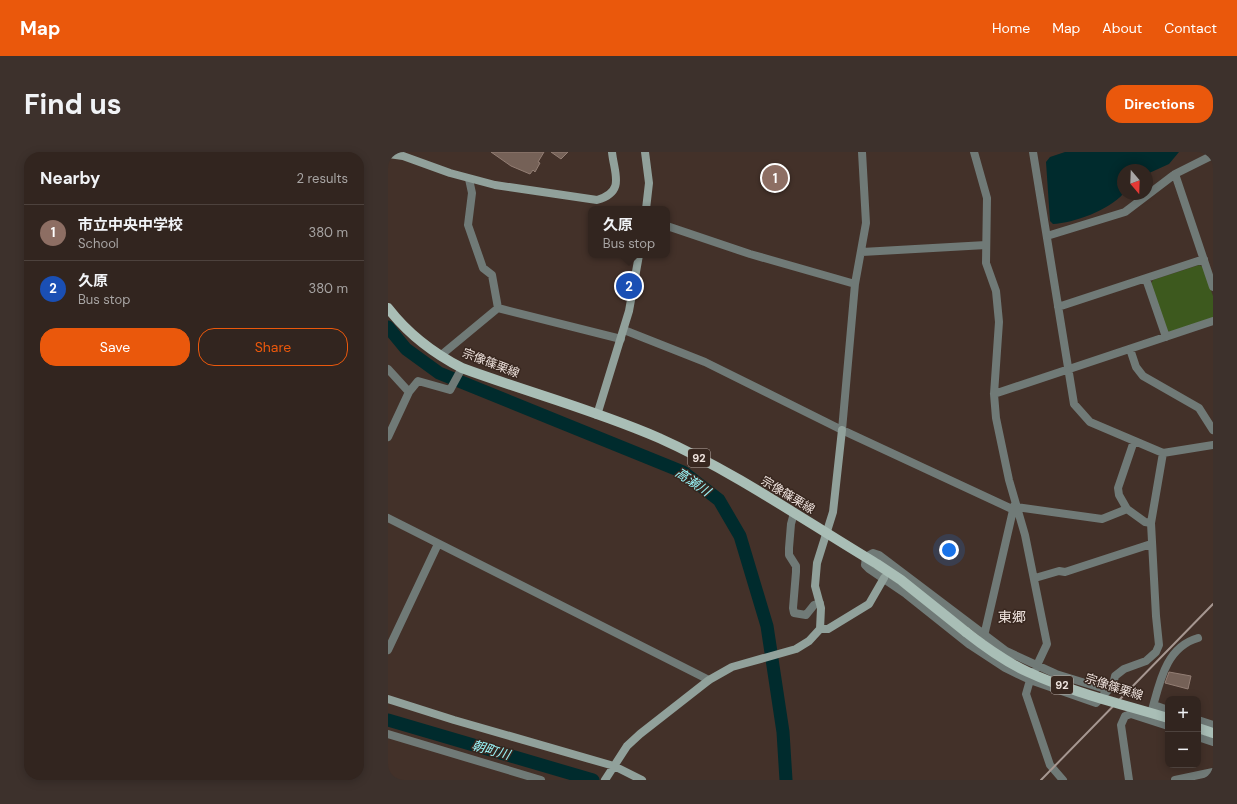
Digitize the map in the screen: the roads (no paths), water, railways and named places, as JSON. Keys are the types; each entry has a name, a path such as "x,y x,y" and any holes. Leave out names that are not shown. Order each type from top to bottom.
{"main road":[{"name":"宗像篠栗線","path":"388,308 407,330 460,371 597,415 651,435 719,468 866,557 901,580 984,646 1028,672 1165,717"},
{"path":"1201,729 1213,733"}],"street":[{"path":"388,154 403,156 469,179 495,185 596,200 610,194 616,184 616,172 612,152"},
{"path":"645,152 649,183 646,206"},
{"path":"605,780 627,746 709,680 732,666 796,649 809,641 820,629 822,620 820,603 815,586 817,563 833,512 855,284 862,252 866,223 862,152"},
{"path":"974,152 987,198 986,263 996,291 999,322 994,394 996,418 1015,507 1025,535 1047,644 1038,666 1030,680 1026,694 1050,764 1063,780"},
{"path":"1033,152 1074,404 1090,422 1163,453 1213,445"},
{"path":"1047,236 1125,212 1175,174 1213,155"},
{"path":"1175,174 1213,287"},
{"path":"469,179 472,193 468,225 483,268 492,275 498,308"},
{"path":"670,227 750,254 855,284"},
{"path":"862,252 986,245"},
{"path":"597,415 629,311 638,258"},
{"path":"1058,308 1204,259"},
{"path":"1146,278 1166,337"},
{"path":"498,308 622,334 705,362 842,430 1015,507 1102,519 1127,509"},
{"path":"440,356 498,308"},
{"path":"994,394 1213,321"},
{"path":"1130,349 1136,367 1143,376 1199,408 1213,430"},
{"path":"388,368 409,392"},
{"path":"388,437 409,392 418,381 450,390 460,371"},
{"path":"1134,441 1118,488 1119,495 1127,509 1145,522 1151,523"},
{"path":"1108,690 1056,674 1006,651 984,636 936,597 879,555 873,553 866,557 865,564 869,569 884,578 990,659 1030,680 1096,703 1113,685 1115,676 1124,669 1146,661 1156,652 1159,645 1151,544 1151,523 1163,453"},
{"path":"984,636 1015,507"},
{"path":"794,513 791,524 789,555 796,566 793,608 794,613 806,615 814,605 820,603"},
{"path":"388,518 709,680"},
{"path":"388,650 438,544"},
{"path":"1034,578 1059,571 1064,572 1151,544"},
{"path":"820,629 828,629 869,604 884,578"},
{"path":"1149,720 1165,666 1190,641 1198,638"},
{"path":"388,699 613,768 642,780"},
{"path":"1154,705 1165,709"},
{"path":"1129,780 1121,724 1126,716 1131,714 1165,725"},
{"path":"1201,721 1213,725"},
{"path":"388,734 541,780"},
{"path":"1201,738 1213,742"},
{"path":"1175,780 1213,772"}],"water":[{"path":"1065,152 1179,152 1169,164 1153,171 1153,164 1117,164 1117,200 1091,215 1071,221 1053,224 1050,221 1046,162 1050,157"}],"waterway":[{"name":"高瀬川","path":"388,327 406,349 439,373 683,472 719,500 740,536 767,626 783,732 786,780"},
{"name":"朝町川","path":"388,720 593,780"}],"railway":[{"path":"1041,780 1213,604"}],"place":[{"name":"市立中央中学校","path":"775,178"},
{"name":"久原","path":"629,286"}],"district":[{"name":"東郷","path":"1012,617"}]}
